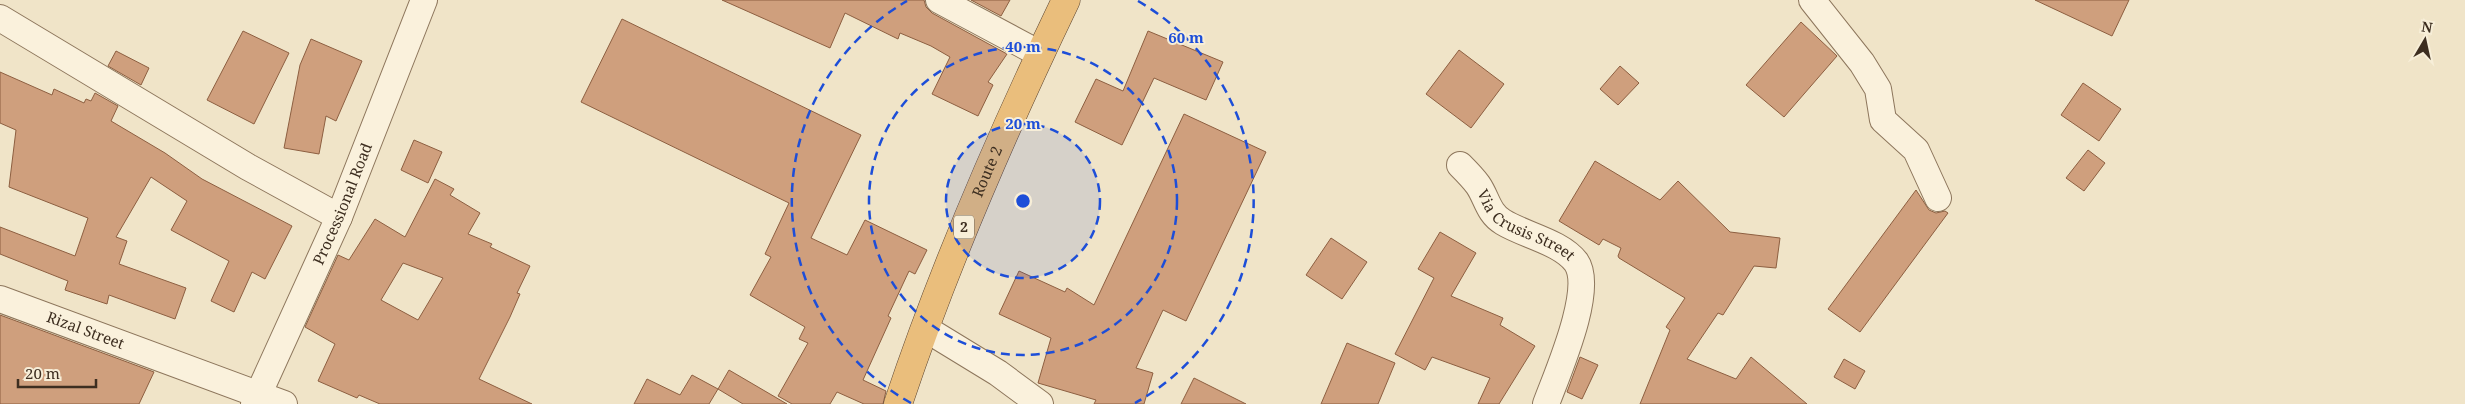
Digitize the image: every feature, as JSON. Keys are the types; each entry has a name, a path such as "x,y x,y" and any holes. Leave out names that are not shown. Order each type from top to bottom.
{"highway":[{"name":"Route 2","path":"898,404 961,234 1040,54 1066,0"}],"street":[{"name":"Processional Road","path":"256,399 339,217 424,0"},
{"path":"939,0 1040,54"},
{"path":"1812,0 1870,76 1878,89 1883,120 1916,150 1938,198"},
{"path":"0,18 248,167 339,217"},
{"name":"Via Crusis Street","path":"1460,165 1478,185 1490,210 1502,222 1548,242 1576,262 1582,277 1582,301 1546,404"},
{"name":"Rizal Street","path":"0,299 256,399 284,404"},
{"path":"926,329 998,373 1040,404"}],"building":[{"path":"722,0 924,0 926,7 932,13 1007,54 988,82 993,85 978,116 932,94 950,57 931,46 900,33 898,39 845,13 830,48"},
{"path":"971,0 1010,0 1001,16"},
{"path":"2035,0 2129,0 2112,36"},
{"path":"622,19 861,135 811,238 847,255 865,220 927,250 915,274 909,271 888,316 891,318 863,380 886,391 883,404 864,404 837,392 830,404 792,404 778,396 808,343 799,339 805,327 750,295 771,257 765,254 789,203 581,102"},
{"path":"1801,22 1837,56 1784,117 1746,85"},
{"path":"243,31 289,53 254,124 207,100"},
{"path":"1148,31 1223,62 1206,100 1154,78 1122,145 1075,122 1096,79 1123,91"},
{"path":"311,39 362,61 336,121 326,116 319,154 284,148 300,65"},
{"path":"1459,50 1504,84 1471,128 1426,94"},
{"path":"116,51 149,68 141,85 108,66"},
{"path":"1620,66 1639,83 1618,105 1600,89"},
{"path":"0,72 52,95 54,89 84,103 86,99 91,101 95,93 118,106 111,121 165,153 202,179 292,226 265,279 252,272 234,312 211,301 229,261 171,230 187,201 151,177 116,237 127,241 119,264 186,288 175,319 109,295 107,304 65,290 68,281 0,254 0,227 75,256 88,218 9,187 16,130 0,123"},
{"path":"2083,83 2121,109 2099,141 2061,115"},
{"path":"1184,114 1266,152 1186,321 1163,310 1136,368 1153,373 1144,404 1094,404 1096,400 1038,383 1051,338 999,314 1019,271 1065,292 1067,288 1094,305"},
{"path":"414,140 442,152 428,183 401,170"},
{"path":"2088,150 2105,163 2084,191 2066,178"},
{"path":"1595,161 1660,200 1678,181 1730,232 1780,238 1776,268 1754,266 1723,315 1718,313 1687,359 1736,379 1751,357 1807,404 1640,404 1670,330 1666,327 1685,298 1619,258 1621,248 1603,239 1599,245 1559,221"},
{"path":"435,179 454,189 450,195 480,213 468,234 492,244 490,247 530,266 517,293 520,294 510,317 479,379 532,404 380,404 359,395 357,398 318,381 335,344 305,327 338,255 349,260 375,219 405,237","holes":["403,263 443,278 418,320 381,300"]},
{"path":"1916,190 1929,210 1936,213 1945,211 1948,213 1860,332 1828,309"},
{"path":"1440,232 1476,253 1451,296 1503,318 1500,325 1535,346 1499,404 1478,404 1490,378 1432,357 1425,370 1395,354 1434,278 1418,269"},
{"path":"1331,238 1367,262 1342,299 1306,275"},
{"path":"0,315 154,372 139,404 0,404"},
{"path":"1347,343 1395,363 1378,404 1321,404"},
{"path":"1580,357 1598,365 1582,399 1567,392"},
{"path":"1844,359 1865,371 1855,389 1834,377"},
{"path":"729,370 787,404 743,404 718,389"},
{"path":"692,375 718,389 709,404 634,404 647,379 680,395"},
{"path":"1194,378 1246,404 1181,404"}]}
